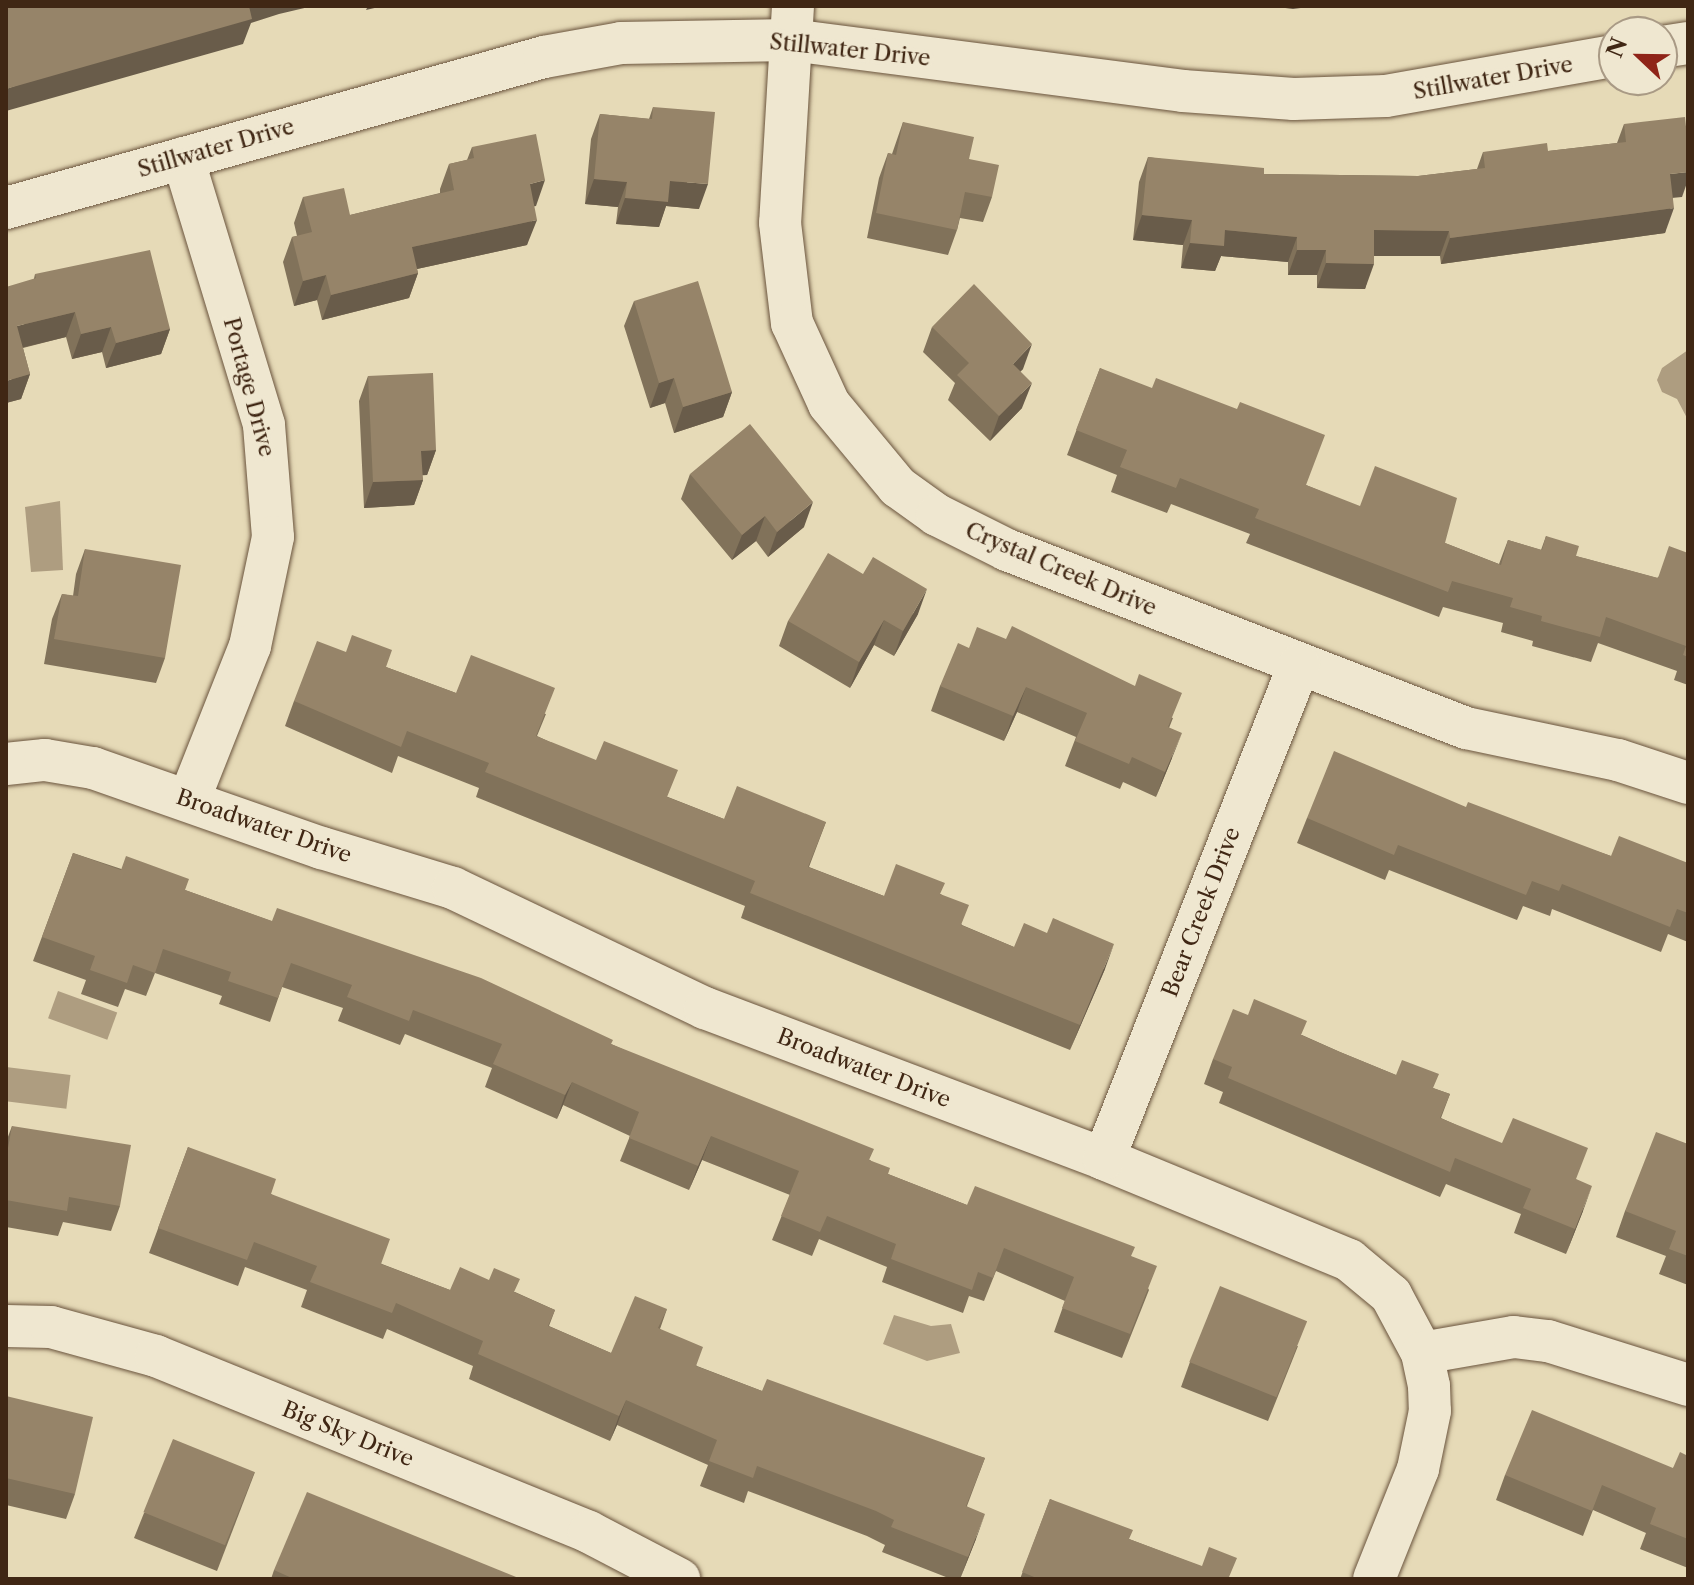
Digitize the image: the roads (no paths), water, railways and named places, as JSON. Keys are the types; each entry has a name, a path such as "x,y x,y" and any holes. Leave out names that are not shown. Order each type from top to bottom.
{"street":[{"name":"Stillwater Drive","path":"6,208 544,57 792,23 1183,91 1294,99 1411,93 1598,59"},
{"name":"Crystal Creek Drive","path":"792,23 780,223 785,293 808,365 852,438 898,487 961,528 1299,665 1466,728 1618,760 1688,783"},
{"name":"Portage Drive","path":"183,158 264,425 273,537 266,591 250,646 189,800"},
{"name":"Bear Creek Drive","path":"1104,1159 1299,665"},
{"name":"Broadwater Drive","path":"6,764 79,764 499,905 705,1008 1104,1159 1349,1260 1391,1295 1422,1353"},
{"name":"Big Sky Drive","path":"6,1326 51,1327 156,1356 589,1532 679,1579"},
{"path":"1374,1579 1427,1437 1430,1399 1422,1353 1514,1337 1548,1341 1688,1385"}]}
